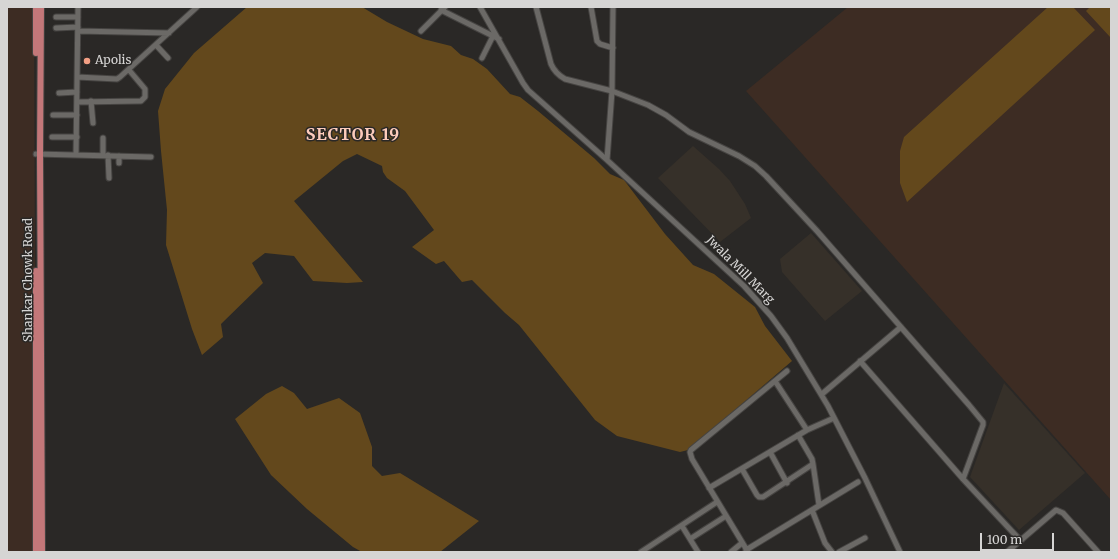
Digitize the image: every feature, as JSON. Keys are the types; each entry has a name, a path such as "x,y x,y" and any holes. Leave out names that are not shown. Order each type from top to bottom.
{"main road":[{"name":"Shankar Chowk Road","path":"36,7 42,552"},
{"name":"Shankar Chowk Road","path":"36,552 38,154 41,7"}],"street":[{"path":"76,155 78,7"},
{"path":"77,77 117,79 129,70 198,7"},
{"name":"Jwala Mill Marg","path":"480,7 528,90 676,222 744,286 771,316 787,338 822,394 865,478 900,552"},
{"path":"536,7 551,64 558,75 565,79 612,91 648,105 666,115 695,135 740,156 755,166 766,176 797,209 982,422 983,425 963,478"},
{"path":"591,7 598,41 600,44 613,48"},
{"path":"607,160 612,91 613,7"},
{"path":"421,32 443,9 499,39"},
{"path":"56,17 78,17"},
{"path":"56,28 169,33"},
{"path":"482,58 493,36"},
{"path":"156,45 168,58"},
{"path":"77,102 142,101 145,97 145,89 129,70"},
{"path":"59,93 77,92"},
{"path":"92,101 93,123"},
{"path":"53,115 77,115"},
{"path":"52,137 77,137"},
{"path":"103,138 109,178"},
{"path":"38,154 151,157"},
{"path":"119,163 120,156"},
{"path":"822,394 901,327"},
{"path":"860,361 963,478 1021,540"},
{"path":"787,370 691,450 691,456 747,551 858,482"},
{"path":"775,381 807,430"},
{"path":"710,488 798,434 834,418"},
{"path":"798,434 812,459 819,505"},
{"path":"770,452 787,483"},
{"path":"742,469 757,495 761,498 787,483 813,464"},
{"path":"641,552 718,502"},
{"path":"812,510 826,543 832,552"},
{"path":"1007,552 1049,514 1056,510 1063,513 1098,552"},
{"path":"690,539 726,516"},
{"path":"682,526 698,552"},
{"path":"839,552 865,538"},
{"path":"731,552 742,543"}],"shaded area":[{"path":"7,7 34,7 36,552 7,552"},
{"path":"247,7 362,7 387,22 423,39 451,46 461,55 473,59 487,69 510,94 520,97 538,111 594,158 610,174 624,180 665,234 693,265 714,274 755,307 765,326 792,361 688,450 680,452 617,436 595,420 519,325 472,280 462,282 444,261 436,264 412,247 434,230 405,191 387,178 383,172 382,166 357,154 343,161 294,201 363,282 347,283 313,281 294,256 265,253 252,263 263,283 221,324 223,337 202,355 192,329 166,245 167,210 158,111 165,89 194,53"},
{"path":"848,7 1111,7 1111,500 746,91"},
{"path":"1048,7 1073,7 1095,30 907,202 900,183 900,151 904,137"},
{"path":"1090,7 1111,7 1111,38 1086,11"},
{"path":"693,146 730,181 745,204 751,218 720,242 658,178"},
{"path":"811,233 862,291 825,321 782,272 780,259"},
{"path":"1004,383 1085,473 1019,530 970,477"},
{"path":"282,386 294,393 307,409 339,398 360,413 372,447 372,466 382,476 400,473 479,521 440,552 362,552 353,547 307,509 271,475 235,419 266,394"}],"place":[{"name":"Apolis","path":"87,61"}],"district":[{"name":"SECTOR 19","path":"353,135"}]}
